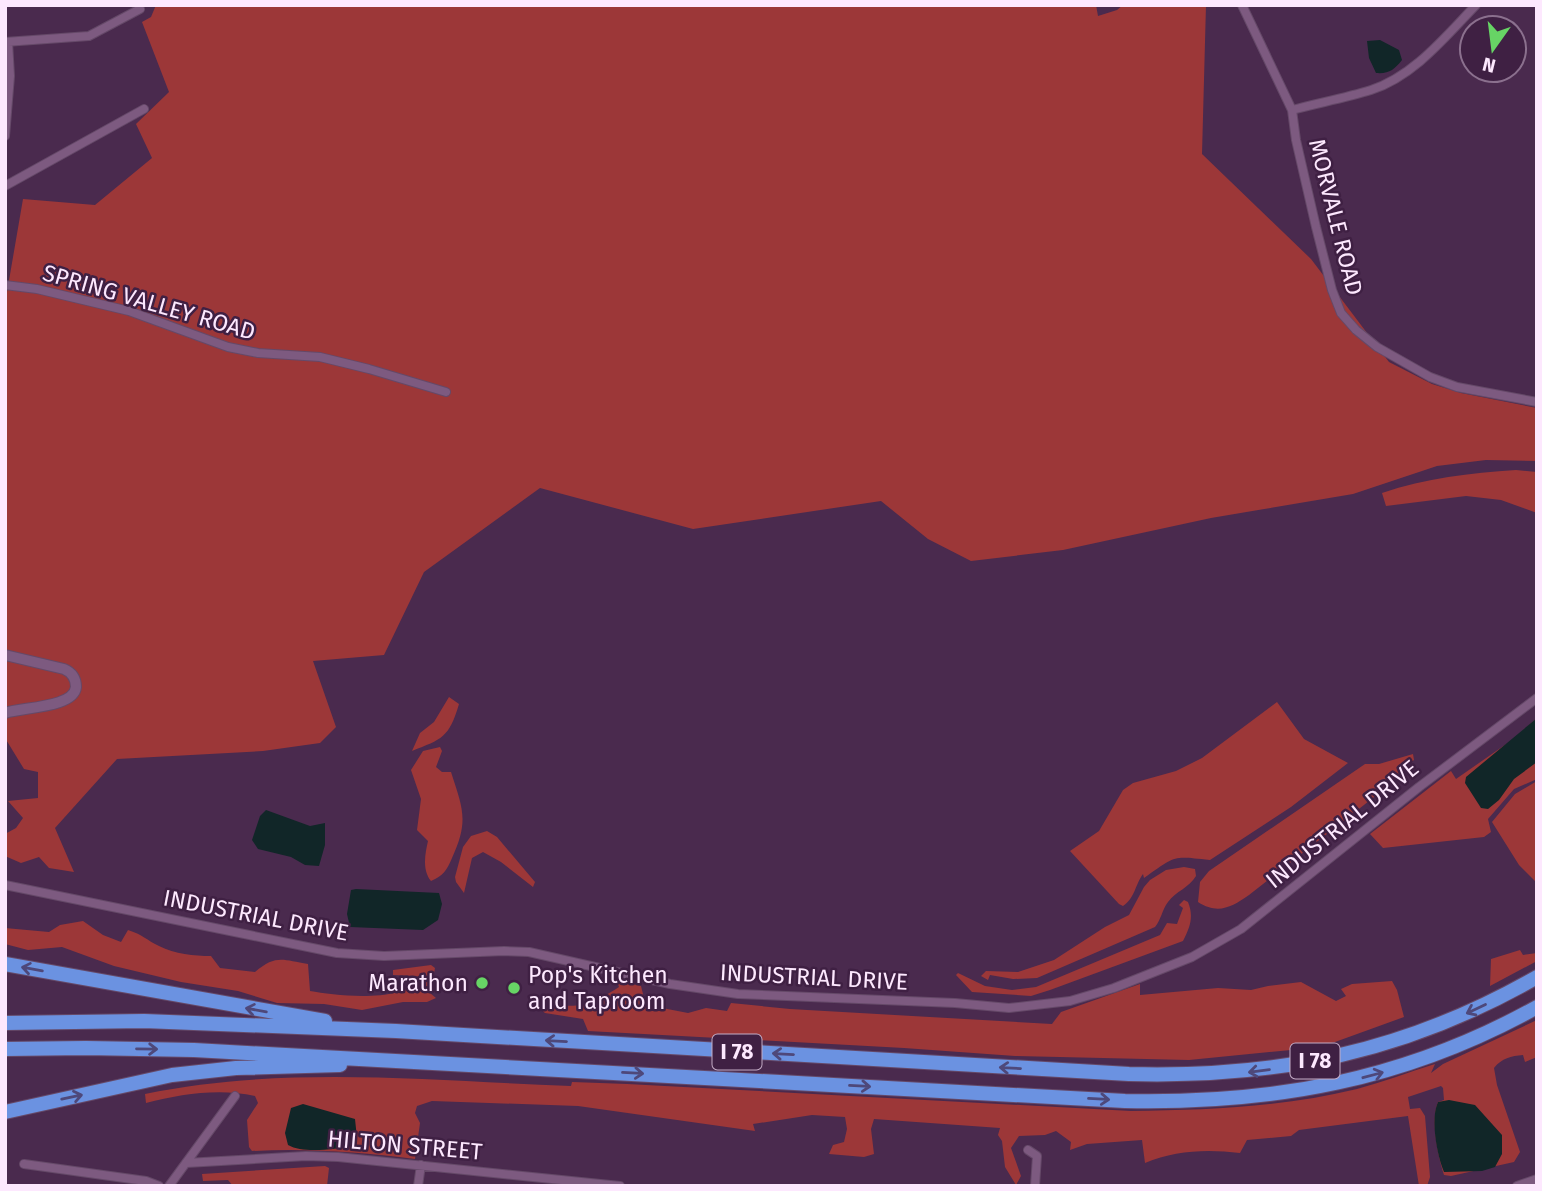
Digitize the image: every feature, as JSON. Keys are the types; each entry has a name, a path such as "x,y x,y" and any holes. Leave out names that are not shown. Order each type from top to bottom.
{"highway":[{"path":"5,964 276,1013 396,1031"},
{"name":"I 78","path":"5,1023 144,1021 396,1031 1129,1074 1202,1075 1274,1069 1391,1042 1461,1016 1537,977"},
{"name":"I 78","path":"5,1049 194,1050 1125,1101 1196,1101 1273,1095 1372,1076 1445,1052 1537,1006"},
{"path":"5,1112 172,1075 236,1068 443,1063"}],"main road":[{"path":"5,655 64,668 72,674 76,684 74,693 66,701 5,713"}],"street":[{"name":"MORVALE ROAD","path":"1242,5 1292,110 1316,226 1332,290 1341,313 1377,347 1430,377 1457,387 1537,402"},
{"path":"1292,110 1373,89 1395,78 1434,48 1476,5"},
{"path":"5,136 10,71 7,42 89,36 140,9"},
{"path":"5,186 144,109"},
{"name":"SPRING VALLEY ROAD","path":"5,285 37,289 129,311 228,347 258,353 320,357 364,367 446,392"},
{"name":"INDUSTRIAL DRIVE","path":"5,885 337,953 383,956 529,952 670,984 738,994 942,1002 1009,1008 1069,1002 1157,972 1192,957 1241,929 1419,787 1537,698"},
{"path":"169,1186 235,1096"},
{"path":"1028,1150 1037,1156 1038,1160 1035,1186"},
{"name":"HILTON STREET","path":"186,1163 306,1156 620,1186"},
{"path":"24,1164 146,1181 159,1186"},
{"path":"418,1186 421,1165"},
{"path":"1517,1186 1537,1178"}],"shaded area":[{"path":"156,5 1096,5 1098,16 1117,10 1123,5 1206,5 1202,154 1311,259 1389,362 1432,384 1461,393 1537,408 1537,461 1486,460 1437,466 1353,494 1211,518 1063,550 971,561 928,539 881,501 693,529 540,488 424,572 384,655 313,661 336,727 320,743 263,751 117,759 55,828 74,872 49,868 39,857 21,863 5,856 5,834 16,828 23,818 8,801 38,798 38,772 24,769 5,738 5,292 23,199 95,205 152,158 136,124 169,92 142,22 151,17"},
{"path":"1380,40 1399,50 1402,60 1391,71 1376,73 1369,58 1367,41"},
{"path":"1516,470 1537,472 1537,513 1501,500 1466,496 1386,506 1382,493 1448,477"},
{"path":"449,697 459,704 448,731 437,740 412,751 420,733 434,722"},
{"path":"1277,702 1304,739 1348,763 1291,807 1210,860 1175,859 1144,878 1143,874 1130,899 1123,906 1119,904 1070,851 1099,831 1123,790 1133,783 1176,771 1202,758"},
{"path":"1537,718 1537,779 1514,789 1488,819 1491,832 1484,837 1383,848 1370,834 1451,771 1456,779 1512,740"},
{"path":"1537,718 1537,762 1514,779 1499,800 1488,809 1481,808 1465,783 1466,777"},
{"path":"440,747 442,751 436,767 442,772 451,772 461,806 462,824 461,834 448,866 442,875 431,881 425,867 428,841 417,830 421,799 411,770 423,751"},
{"path":"1413,754 1414,760 1403,768 1401,776 1249,895 1237,903 1218,909 1198,902 1200,882 1209,871 1365,764 1379,764"},
{"path":"1537,781 1537,883 1519,865 1492,822 1515,794"},
{"path":"266,810 310,826 325,823 325,845 319,866 305,865 291,857 258,849 252,840 260,816"},
{"path":"487,831 497,837 535,882 533,887 501,862 483,852 472,858 464,893 455,877 463,847 471,836"},
{"path":"1184,867 1195,869 1196,876 1168,902 1155,927 1037,978 1013,979 990,975 988,980 981,976 986,971 1018,972 1054,960 1129,915 1150,880 1166,870"},
{"path":"351,890 439,893 442,904 438,920 423,930 350,927 347,914"},
{"path":"1184,900 1188,902 1191,917 1183,941 1050,990 1031,996 972,992 956,975 958,973 985,986 1012,990 1036,987 1160,935 1167,923 1177,924 1183,908 1179,905"},
{"path":"83,921 103,935 121,942 128,930 171,951 211,956 220,968 255,972 274,961 308,964 310,991 322,993 368,996 399,992 412,987 421,979 416,976 393,975 393,970 431,965 435,968 430,993 436,998 427,1002 403,1002 362,1010 324,1004 277,1003 238,991 181,982 114,966 62,947 28,950 5,944 5,928 49,932 60,925"},
{"path":"1520,950 1523,955 1537,953 1537,961 1490,986 1491,959"},
{"path":"620,980 641,986 644,998 652,1006 688,1013 706,1008 727,1011 731,1003 790,1009 1052,1024 1061,1012 1140,984 1140,995 1218,988 1251,990 1301,982 1336,1001 1346,996 1341,989 1352,984 1392,981 1404,1017 1335,1042 1291,1050 1189,1060 1015,1056 588,1031 583,1019 545,1013 538,1007 541,1004 574,1006 590,1003 619,987"},
{"path":"1537,1020 1537,1057 1525,1062 1523,1055 1511,1057 1494,1068 1497,1085 1520,1152 1514,1162 1451,1176 1444,1175 1435,1128 1438,1102 1444,1100 1443,1088 1441,1086 1408,1097 1410,1109 1420,1108 1425,1116 1430,1177 1427,1186 1419,1186 1408,1116 1299,1130 1291,1136 1247,1140 1240,1153 1192,1152 1168,1155 1145,1163 1142,1140 1087,1144 1070,1150 1071,1142 1056,1131 1045,1135 1019,1136 1011,1148 1021,1176 1016,1185 1005,1167 1002,1141 998,1135 1000,1128 874,1119 871,1129 874,1154 864,1157 829,1154 833,1145 844,1142 847,1129 845,1117 812,1115 753,1124 755,1131 578,1106 432,1101 417,1106 415,1113 420,1123 415,1159 334,1151 252,1151 249,1147 247,1120 258,1103 255,1096 228,1092 200,1093 146,1103 145,1094 251,1080 358,1077 571,1086 572,1082 627,1084 1131,1111 1216,1108 1273,1104 1329,1095 1435,1064 1431,1073 1443,1064"},
{"path":"1449,1100 1475,1105 1502,1135 1502,1154 1495,1167 1482,1171 1444,1172 1437,1147 1435,1118 1438,1102"},
{"path":"303,1104 355,1119 357,1138 353,1146 311,1150 288,1145 285,1133 291,1108"},
{"path":"325,1166 329,1168 327,1186 233,1186 228,1180 203,1181 202,1174"}],"place":[{"name":"Marathon","path":"482,983"},
{"name":"Pop's Kitchen and Taproom","path":"514,988"}]}
